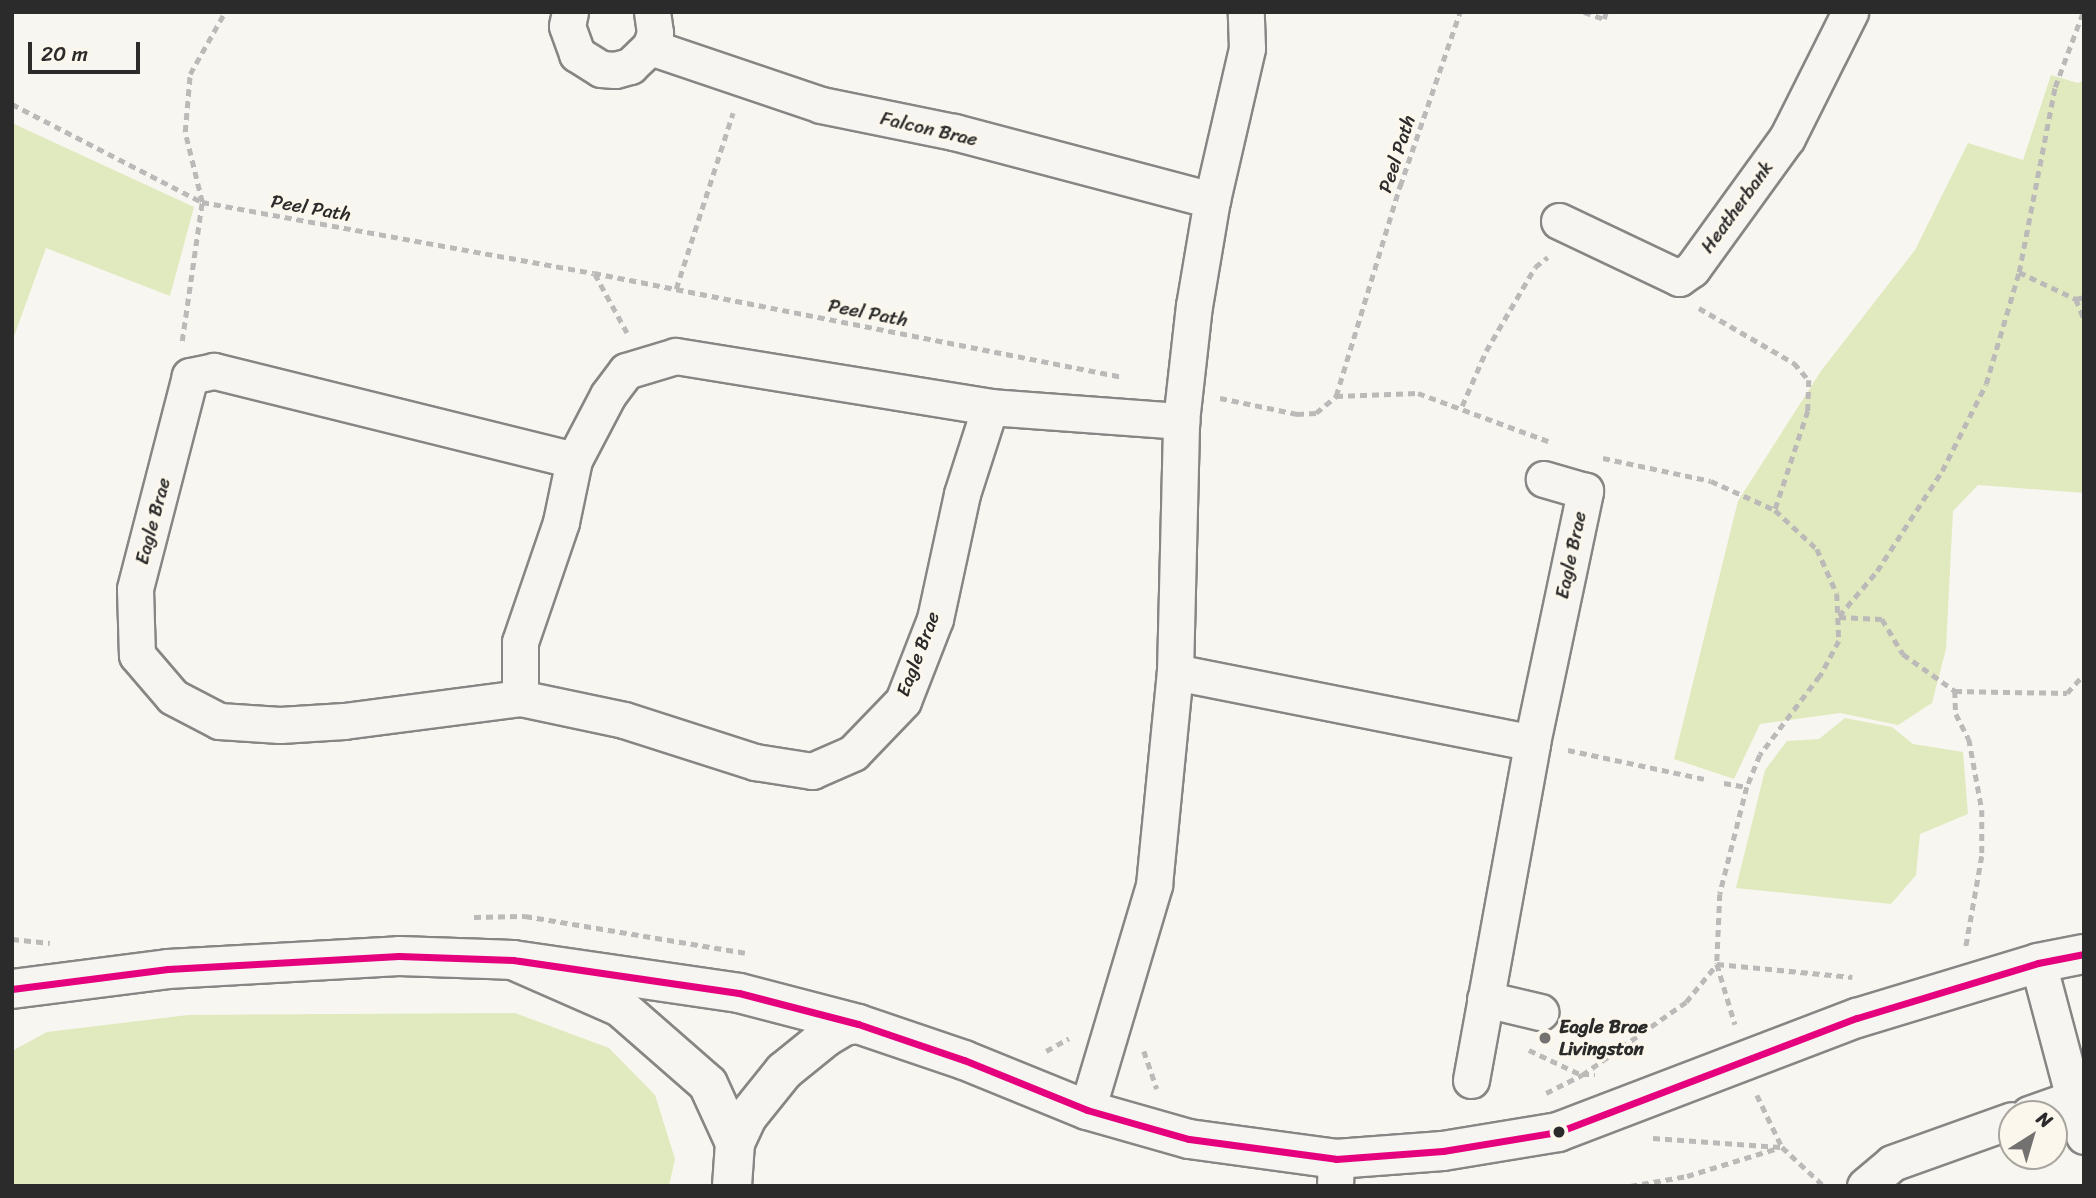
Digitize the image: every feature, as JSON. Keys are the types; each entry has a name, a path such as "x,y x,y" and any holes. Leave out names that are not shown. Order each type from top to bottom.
{"street":[{"path":"569,12 567,26 577,54 600,69 630,66 650,47 654,33 652,12"},
{"path":"1087,1110 1154,885 1175,672 1183,405 1212,201 1247,48 1245,12"},
{"name":"Heatherbank","path":"1679,278 1692,269 1787,138 1850,12"},
{"name":"Falcon Brae","path":"650,47 821,105 954,132 1212,201"},
{"path":"1570,226 1679,278"},
{"path":"520,698 520,642 561,523 575,460 608,395 626,371 644,363 676,356 990,407 1183,405"},
{"path":"190,376 214,371 575,460"},
{"name":"Eagle Brae","path":"190,376 135,589 137,655 173,697 219,721 280,725 520,698 624,720 755,762 812,771 853,753 903,701 935,619 962,494 990,407"},
{"name":"Eagle Brae","path":"1471,1080 1532,743 1585,491 1544,479"},
{"path":"1175,672 1532,743"},
{"path":"12,989 168,969 344,959 513,960 739,993 858,1024 964,1060 1087,1110 1189,1139 1335,1172 1558,1132 1857,1018 2038,963 2084,954"},
{"path":"513,960 593,993 651,1031 708,1084 735,1143"},
{"path":"2038,963 2084,1136"},
{"path":"1483,1013 1540,1012"},
{"path":"732,1186 735,1143 747,1117 784,1071 826,1037 844,1026 858,1024"},
{"path":"2068,1100 2074,1098"},
{"path":"1865,1186 1892,1163 1998,1125"}],"path":[{"path":"190,376 181,339 202,202 185,132 190,74 225,12"},
{"name":"Peel Path","path":"12,104 202,202 676,289 1183,405 1297,414 1317,413 1336,397 1400,186 1460,12"},
{"path":"1584,12 1604,19 1606,12"},
{"path":"1838,617 1877,571 1942,471 1986,384 2020,272 2054,87 2083,12"},
{"path":"676,289 744,79"},
{"path":"1462,406 1486,351 1535,267 1570,226"},
{"path":"2020,272 2076,299 2084,297"},
{"path":"594,273 644,363"},
{"path":"1679,278 1690,303 1794,363 1810,380 1808,411 1775,510"},
{"path":"2076,299 2084,319"},
{"path":"1336,397 1418,393 1462,406 1561,445"},
{"path":"1596,456 1711,481 1775,510 1817,549 1837,594 1839,641 1820,676 1782,722 1747,787 1720,894 1717,964 1737,1031"},
{"path":"1838,617 1882,619 1903,654 1955,691 2067,693 2084,674"},
{"path":"1955,691 1956,714 1969,739 1982,810 1982,856 1958,988"},
{"path":"1532,743 1704,779"},
{"path":"1724,783 1747,787"},
{"path":"1717,964 1864,979"},
{"path":"1483,1013 1582,1075 1607,1076"},
{"path":"1756,1093 1782,1147 1824,1186"},
{"path":"1642,1138 1782,1147"},
{"path":"1630,1186 1687,1177 1782,1147"}],"green space":[{"path":"2051,75 2078,83 2084,80 2084,493 1978,485 1953,511 1946,649 1932,703 1898,725 1840,713 1760,724 1734,779 1674,759 1738,501 1821,371 1915,250 1968,143 2023,160"},
{"path":"12,123 194,207 170,296 46,248 12,342"},
{"path":"1845,718 1892,727 1913,744 1963,752 1968,814 1920,834 1916,875 1891,904 1736,888 1765,770 1787,741 1819,739"},
{"path":"515,1013 609,1048 655,1095 675,1159 669,1186 12,1186 12,1051 47,1032 188,1015"}],"transit line":[{"path":"12,989 168,969 399,956 513,960 739,993 858,1024 964,1060 1087,1110 1189,1139 1336,1159 1443,1151 1558,1132 1857,1018 2038,963 2084,954"}],"place":[{"name":"Eagle Brae Livingston","path":"1545,1038"}]}
